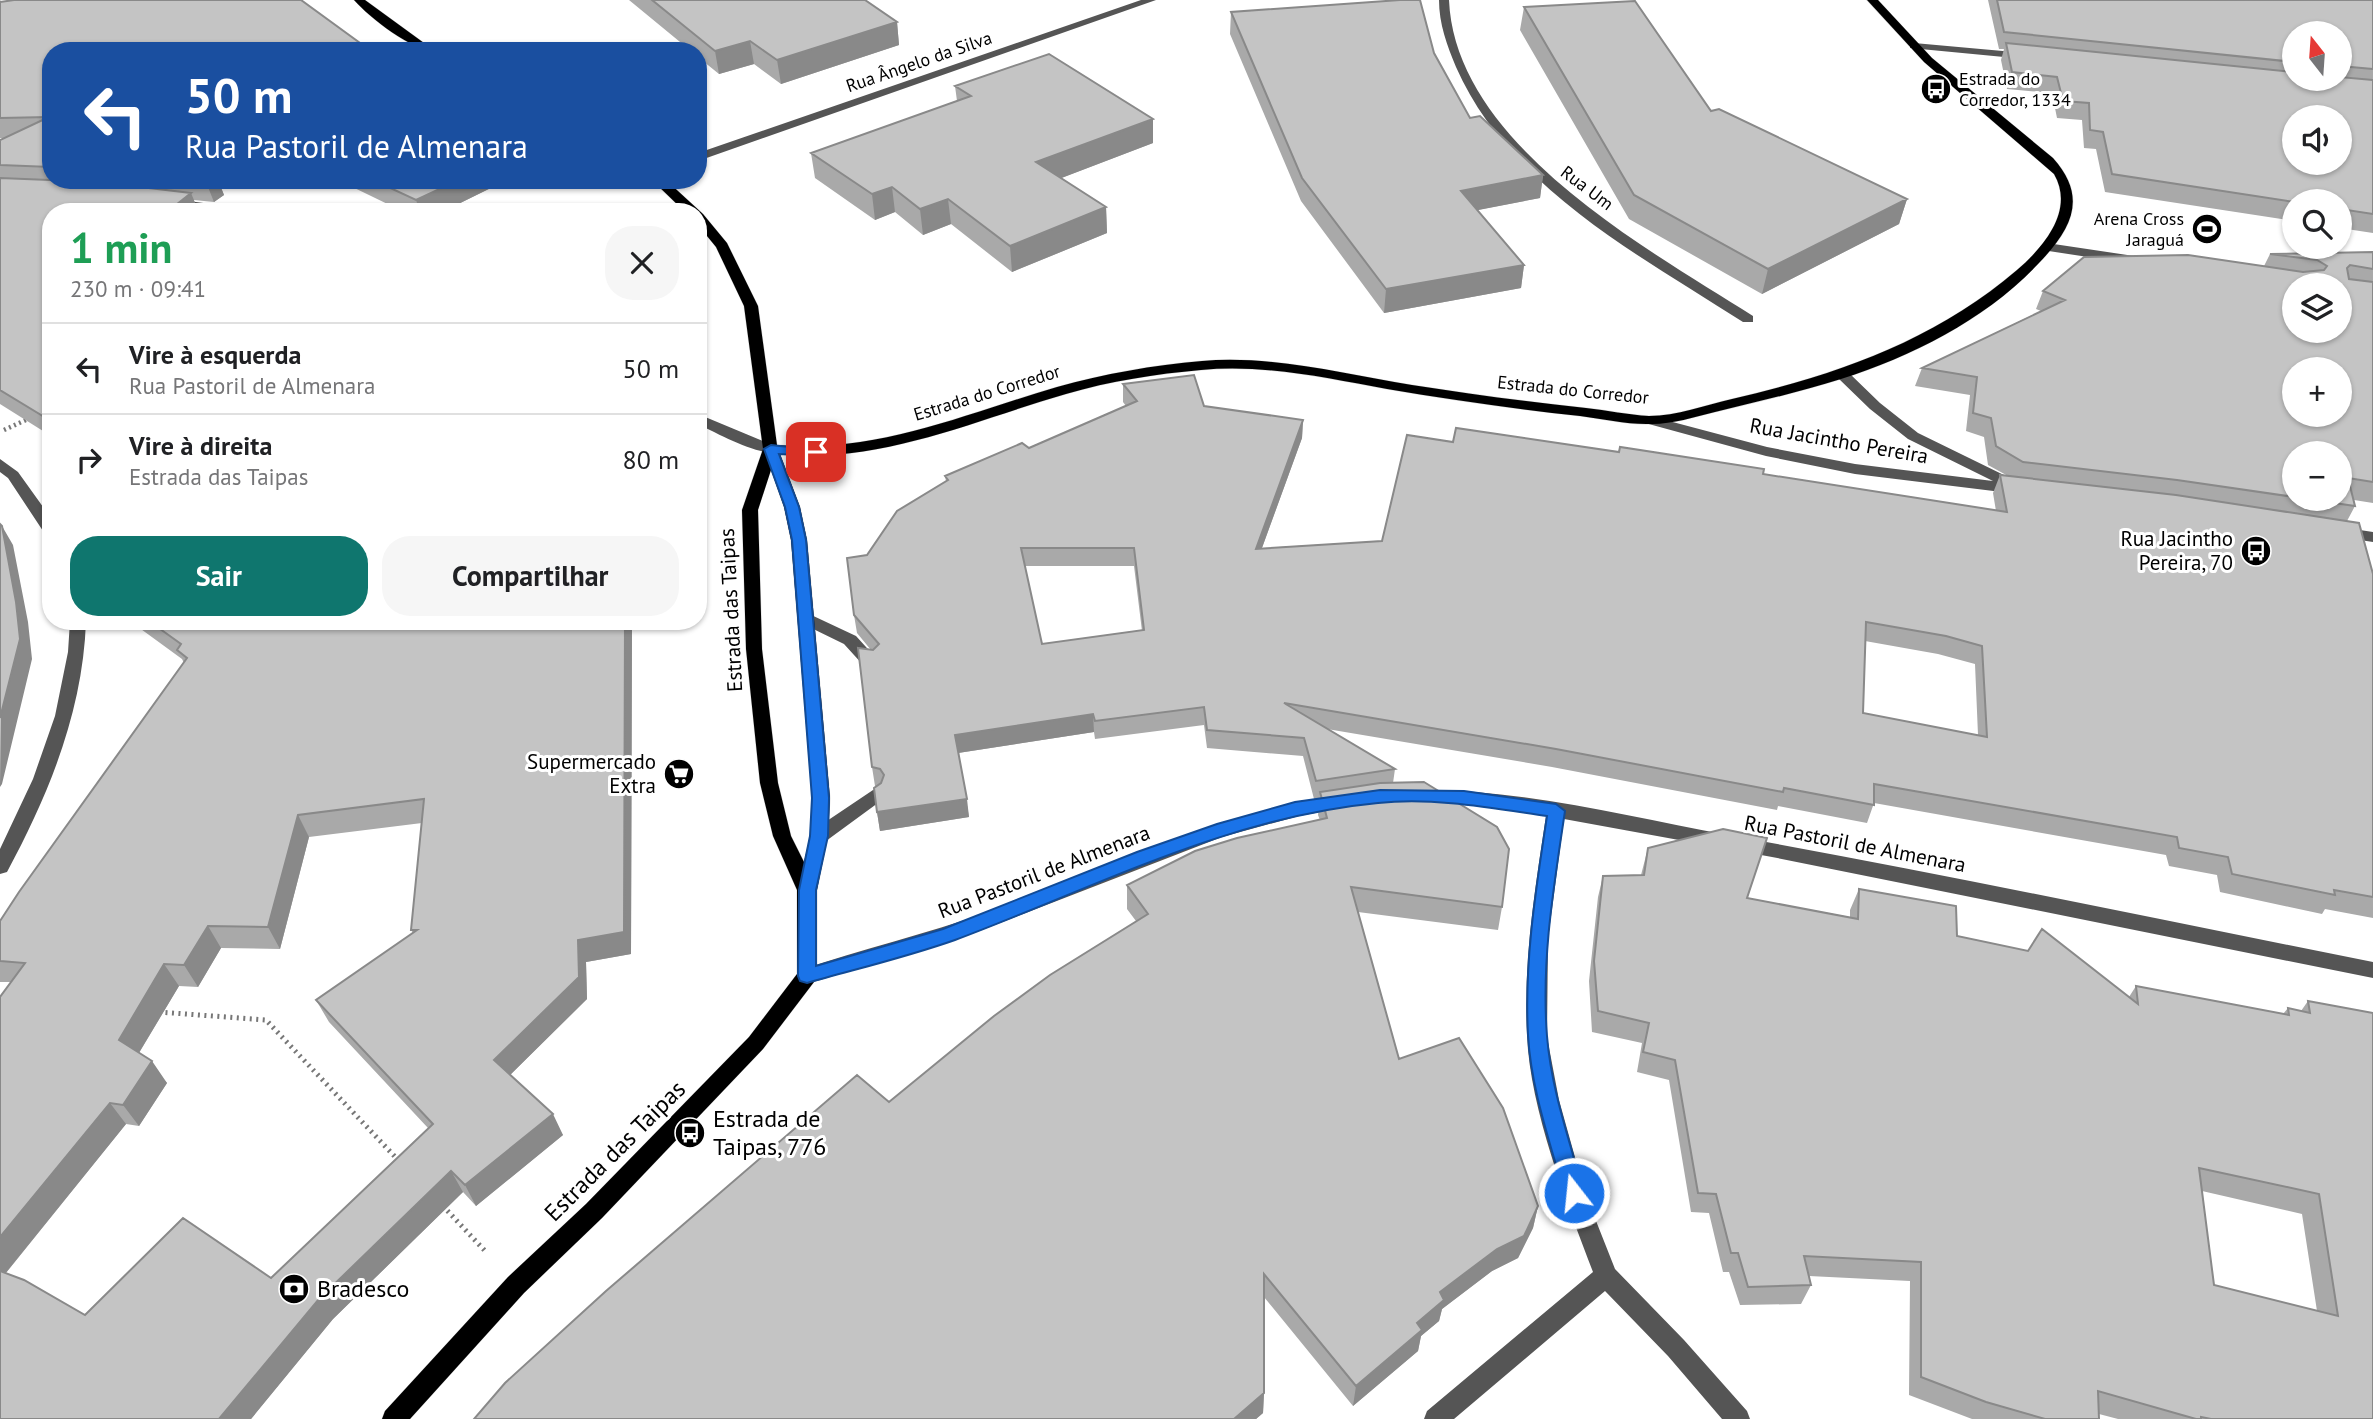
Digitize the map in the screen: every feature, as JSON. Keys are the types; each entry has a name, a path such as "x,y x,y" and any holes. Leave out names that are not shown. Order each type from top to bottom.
{"main road":[{"path":"359,0 416,42"},
{"name":"Estrada do Corredor","path":"771,449 794,453 838,451 890,441 956,425 1042,396 1122,375 1211,364 1305,372 1503,402 1650,420 1782,393 1844,376 1904,350 1965,317 2019,275 2047,247 2066,212 2067,196 2063,178 2033,146 1914,46 1872,0"},
{"path":"668,189 682,203"},
{"name":"Estrada das Taipas","path":"394,1419 516,1284 594,1211 731,1070 756,1043 807,976 807,890 819,836 821,798 799,540 792,507 771,449 751,306 722,246 707,228"},
{"name":"Estrada das Taipas","path":"771,449 750,510 754,649 769,783 782,836 807,890"}],"street":[{"name":"Rua Ângelo da Silva","path":"707,154 1151,0"},
{"name":"Rua Um","path":"1444,0 1450,38 1461,69 1482,108 1506,140 1531,166 1578,204 1648,255 1748,319"},
{"path":"1914,46 2035,57"},
{"path":"155,200 176,203"},
{"path":"2047,247 2150,262"},
{"name":"Rua Jacintho Pereira","path":"1650,420 1766,451 1855,470 2030,490 1958,460 1913,436 1875,406 1844,376"},
{"path":"707,423 771,449"},
{"path":"0,464 13,475 42,517"},
{"path":"2322,530 2373,537"},
{"path":"807,619 850,640 870,662"},
{"path":"0,867 44,771 69,697 79,651 78,630"},
{"path":"819,836 876,795"},
{"name":"Rua Pastoril de Almenara","path":"1404,796 1464,797 1556,811 1772,850 2373,970"},
{"name":"Rua Pastoril de Almenara","path":"807,976 947,935 1223,828 1295,808 1356,800"},
{"path":"1556,811 1538,939 1537,1037 1548,1100 1570,1180 1606,1276 1676,1348 1738,1419"},
{"path":"1436,1419 1606,1276"}],"path":[{"path":"0,433 30,418"},
{"path":"144,1011 266,1020 405,1166"},
{"path":"442,1205 516,1284"}],"building":[{"path":"301,0 359,42 42,42 42,117 0,118 0,2"},
{"path":"652,0 865,0 897,22 777,60 750,41 715,51"},
{"path":"1420,0 1434,53 1470,118 1480,116 1543,175 1461,191 1524,265 1386,289 1302,178 1231,12"},
{"path":"1997,0 2373,0 2373,69 2352,67 2352,21 2282,21 2282,61 2004,32"},
{"path":"1635,1 1711,111 1719,109 1907,199 1768,269 1634,195 1524,7"},
{"path":"2006,43 2282,71 2282,91 2352,91 2352,78 2373,80 2373,214 2352,211 2352,189 2282,189 2282,200 2112,174 2103,132 2090,130 2089,103 2063,101 2057,77 2012,72"},
{"path":"1049,54 1153,119 1036,162 1106,207 1010,246 948,199 920,209 892,187 872,194 811,153 971,96 955,86"},
{"path":"42,120 42,167 0,165 0,140"},
{"path":"0,178 42,180 42,189 157,189 191,193 178,203 42,203 42,416 0,390"},
{"path":"392,189 440,189 416,200"},
{"path":"2352,252 2373,252 2373,269 2350,265 2347,268 2348,273 2282,273 2282,343 2352,343 2352,279 2373,282 2373,482 2352,479 2352,441 2282,441 2282,495 2023,462 1996,446 1991,418 1973,413 1977,377 1922,368 2065,300 2043,291 2084,257 2188,255 2303,272 2324,270 2327,266 2309,259 2352,259"},
{"path":"1194,375 1204,406 1303,420 1256,549 1382,541 1407,435 1453,442 1456,428 1619,452 1620,447 1764,469 1763,474 2007,512 2000,475 2176,495 2359,523 2373,574 2373,897 2334,890 2335,895 2232,874 2228,857 2179,848 2177,837 1874,784 1874,805 1784,788 1783,792 1556,749 1284,703 1395,769 1316,781 1304,738 1207,730 1204,707 1095,721 1093,714 955,735 967,799 877,812 874,788 881,783 884,775 880,769 872,767 858,648 873,650 879,644 854,615 847,558 867,555 897,511 948,480 945,476 1022,443 1029,448 1137,401 1123,384","holes":["1021,548 1134,548 1144,630 1042,644","1866,622 1946,636 1982,646 1987,737 1863,713"]},
{"path":"0,524 16,602 20,639 0,718"},
{"path":"162,630 625,630 624,932 578,940 579,977 494,1060 553,1114 465,1185 451,1171 319,1299 219,1419 0,1419 0,1271 24,1280 85,1315 183,1218 271,1278 433,1124 316,1000 417,930 411,930 424,799 298,815 268,927 208,926 184,965 164,964 119,1040 152,1061 123,1105 110,1103 0,1237 0,997 25,963 0,961 0,921 187,658 177,650 181,644"},
{"path":"1424,782 1497,827 1509,849 1502,907 1351,887 1399,1059 1459,1038 1503,1108 1538,1206 1524,1236 1497,1249 1440,1292 1444,1300 1417,1323 1422,1330 1356,1386 1264,1274 1264,1393 1234,1419 474,1419 505,1383 606,1291 857,1075 889,1102 994,1016 1050,975 1148,914 1127,885 1195,851 1237,838 1327,818 1320,792 1380,783"},
{"path":"1723,829 1767,838 1747,898 1858,919 1859,889 1956,906 1957,936 2028,951 2042,929 2138,1004 2136,986 2289,1015 2288,1008 2310,1013 2308,1001 2373,1013 2373,1419 2196,1419 2098,1391 2099,1419 2045,1419 1986,1402 1921,1377 1921,1262 1804,1256 1811,1285 1748,1287 1738,1253 1731,1253 1716,1194 1698,1193 1675,1060 1643,1052 1649,1023 1598,1011 1594,961 1603,876 1644,875 1648,848","holes":["2199,1168 2319,1194 2338,1316 2214,1285"]}],"place":[{"name":"Estrada do Corredor, 1334","path":"1936,89"},
{"name":"Arena Cross Jaraguá","path":"2207,229"},
{"name":"Rua Jacintho Pereira, 70","path":"2256,551"},
{"name":"Supermercado Extra","path":"679,774"},
{"name":"Estrada de Taipas, 776","path":"690,1133"},
{"name":"Bradesco","path":"294,1289"}],"route":[{"path":"816,452 794,453 771,449 792,507 799,540 821,798 819,836 807,890 807,976 947,935 1143,857 1223,828 1295,808 1380,796 1464,797 1556,811 1538,939 1537,1037 1548,1100 1574,1193"}]}
